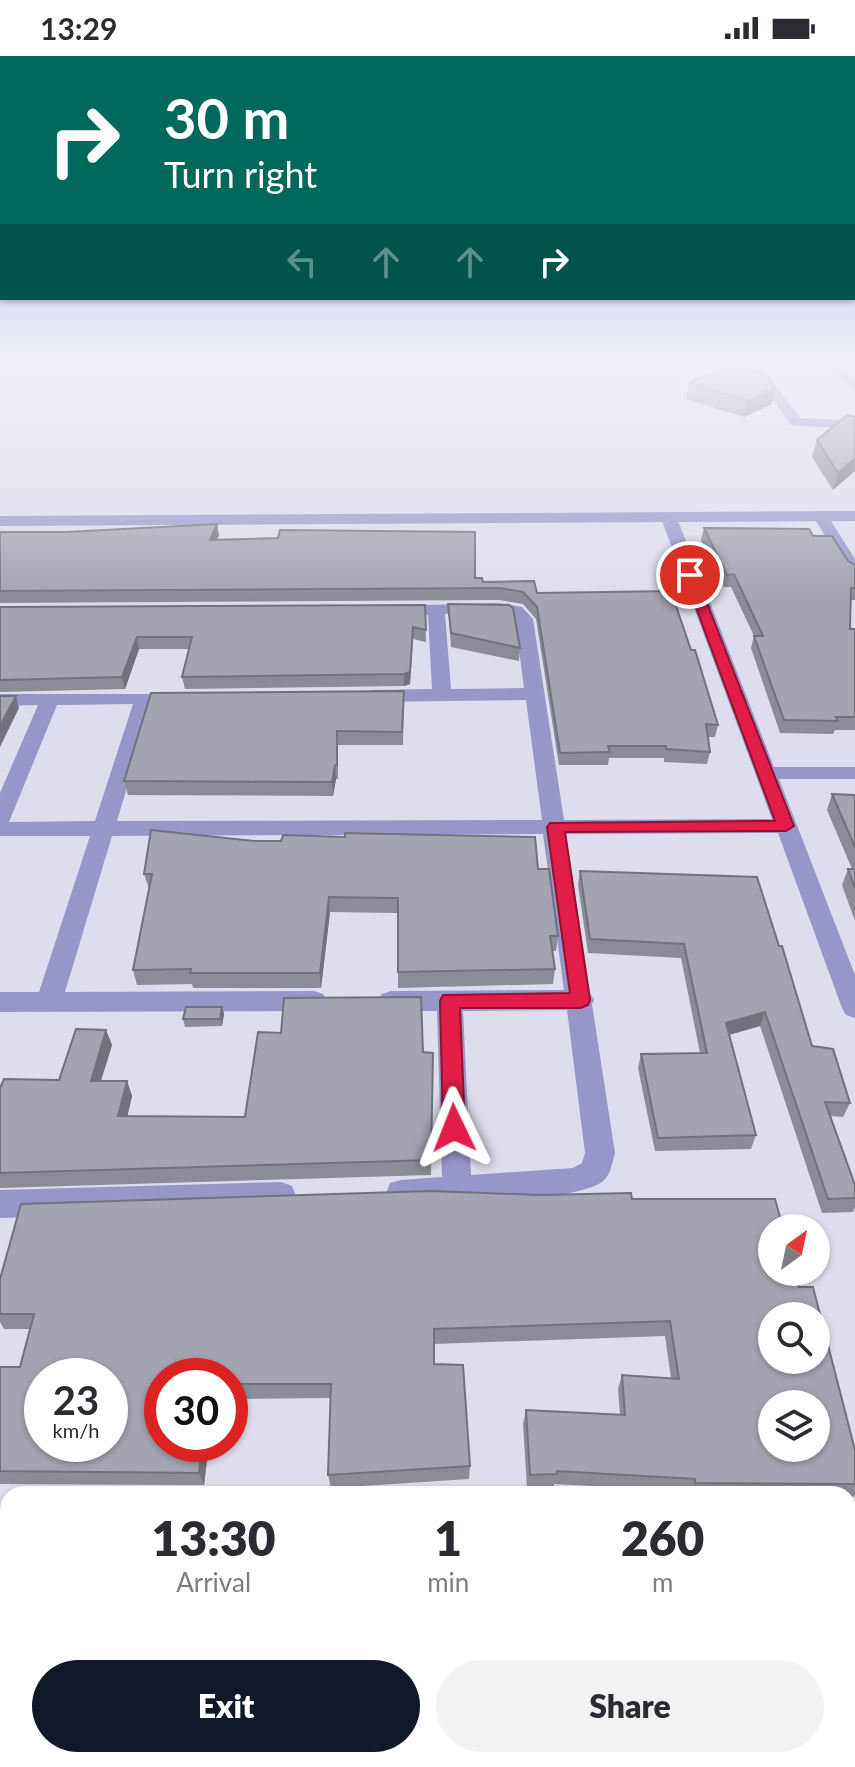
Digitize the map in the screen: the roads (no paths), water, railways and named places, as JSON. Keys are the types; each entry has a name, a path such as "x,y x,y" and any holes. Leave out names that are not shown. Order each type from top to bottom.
{"street":[{"path":"821,516 855,572"},
{"path":"0,521 855,516"},
{"path":"669,518 855,1008"},
{"path":"375,610 499,608 516,611 524,619 581,1000 600,1153 595,1171 577,1181 457,1191 378,1193"},
{"path":"436,610 442,695"},
{"path":"348,696 536,694"},
{"path":"0,700 207,698"},
{"path":"0,818 50,699"},
{"path":"49,1002 144,699"},
{"path":"765,773 855,773"},
{"path":"0,829 786,826"},
{"path":"373,1001 581,1000"},
{"path":"0,1002 342,1001"},
{"path":"450,1001 457,1191"},
{"path":"0,1204 315,1195"}]}
